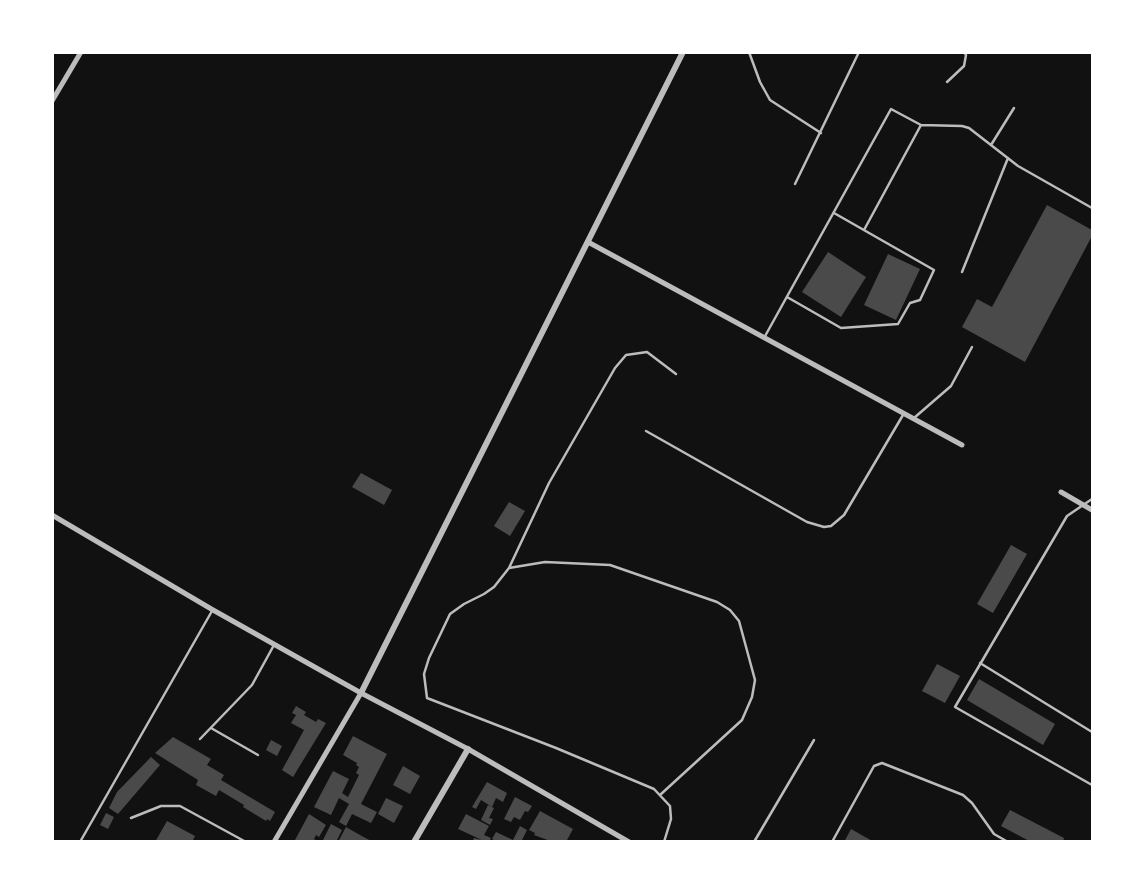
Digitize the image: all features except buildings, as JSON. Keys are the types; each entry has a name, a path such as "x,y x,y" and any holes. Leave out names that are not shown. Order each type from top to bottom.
{"street":[{"path":"52,101 81,52"},
{"path":"274,842 361,693 683,52"},
{"path":"588,242 962,445"},
{"path":"1060,492 1092,510"},
{"path":"52,515 213,610 361,693 468,749 630,842"},
{"path":"414,842 468,749"}],"lane":[{"path":"749,52 760,82 770,100 821,133"},
{"path":"796,184 859,52"},
{"path":"947,82 964,66 966,55 964,52"},
{"path":"991,145 1014,108"},
{"path":"764,338 891,109 921,125 962,126 969,128 1008,158 1092,208"},
{"path":"864,230 921,125"},
{"path":"962,272 1008,158"},
{"path":"787,297 841,328 898,324 910,303 920,300 934,270 834,213"},
{"path":"913,418 951,386 972,347"},
{"path":"664,842 671,819 670,806 654,789 556,748 427,698 424,674 428,658 446,620 464,604 494,587 509,568 549,483 616,368 626,355 647,352 676,374"},
{"path":"646,431 806,522 824,527 831,526 844,515 904,413"},
{"path":"1092,499 1067,516 955,706 1092,785"},
{"path":"509,568 545,562 610,566 717,602 730,610 739,621 755,680 752,697 742,720 660,795"},
{"path":"80,842 213,610"},
{"path":"200,739 252,685 274,643"},
{"path":"980,663 1092,732"},
{"path":"211,728 258,755"},
{"path":"754,842 814,740"},
{"path":"832,842 874,766 882,763 963,795 972,803 994,834 1008,842"},
{"path":"131,818 161,806 180,806 246,842"}]}
